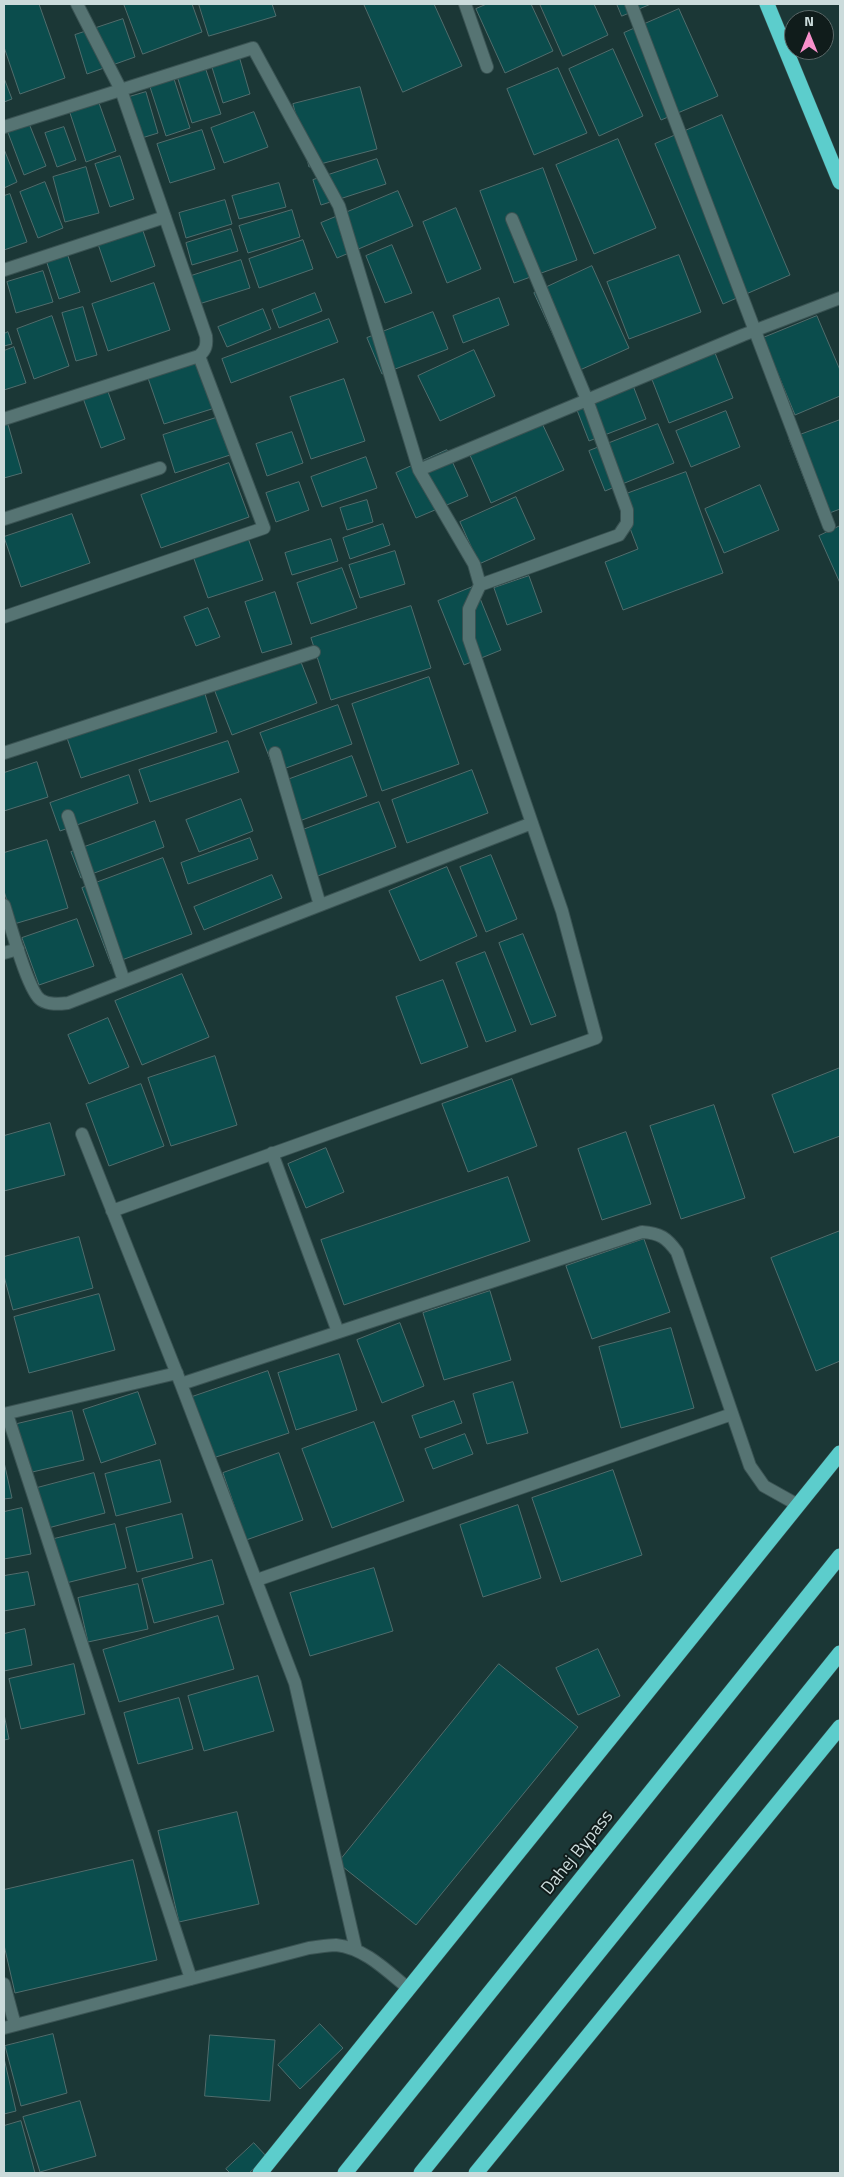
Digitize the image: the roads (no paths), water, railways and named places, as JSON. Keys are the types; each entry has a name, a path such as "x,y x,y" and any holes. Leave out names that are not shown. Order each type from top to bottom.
{"highway":[{"path":"767,4 840,182"},
{"path":"260,2173 840,1453"},
{"name":"Dahej Bypass","path":"345,2173 840,1556"},
{"path":"421,2173 840,1653"},
{"path":"476,2173 840,1727"}],"street":[{"path":"4,419 199,356 205,351 206,336 121,90 77,4"},
{"path":"465,4 487,67"},
{"path":"631,4 829,526"},
{"path":"4,127 253,48 339,206 419,470 474,564 480,585 469,609 469,639 562,911 596,1038 112,1211"},
{"path":"4,270 165,217"},
{"path":"480,585 619,535 627,523 627,510 586,400 512,220"},
{"path":"419,470 586,400 840,298"},
{"path":"4,617 264,528 199,356"},
{"path":"4,519 160,468"},
{"path":"4,753 314,652"},
{"path":"275,753 320,905"},
{"path":"68,816 124,981"},
{"path":"4,905 31,986 40,1000 54,1004 68,1003 532,823"},
{"path":"4,953 18,949"},
{"path":"82,1134 179,1379 295,1682 356,1950"},
{"path":"272,1153 338,1332"},
{"path":"191,1979 5,1414 179,1379 338,1332 642,1232 656,1233 668,1239 677,1252 755,1476 764,1486 798,1505"},
{"path":"257,1580 732,1414"},
{"path":"4,1984 9,2027 309,1948 335,1945 356,1950 373,1960 409,1989"}]}
